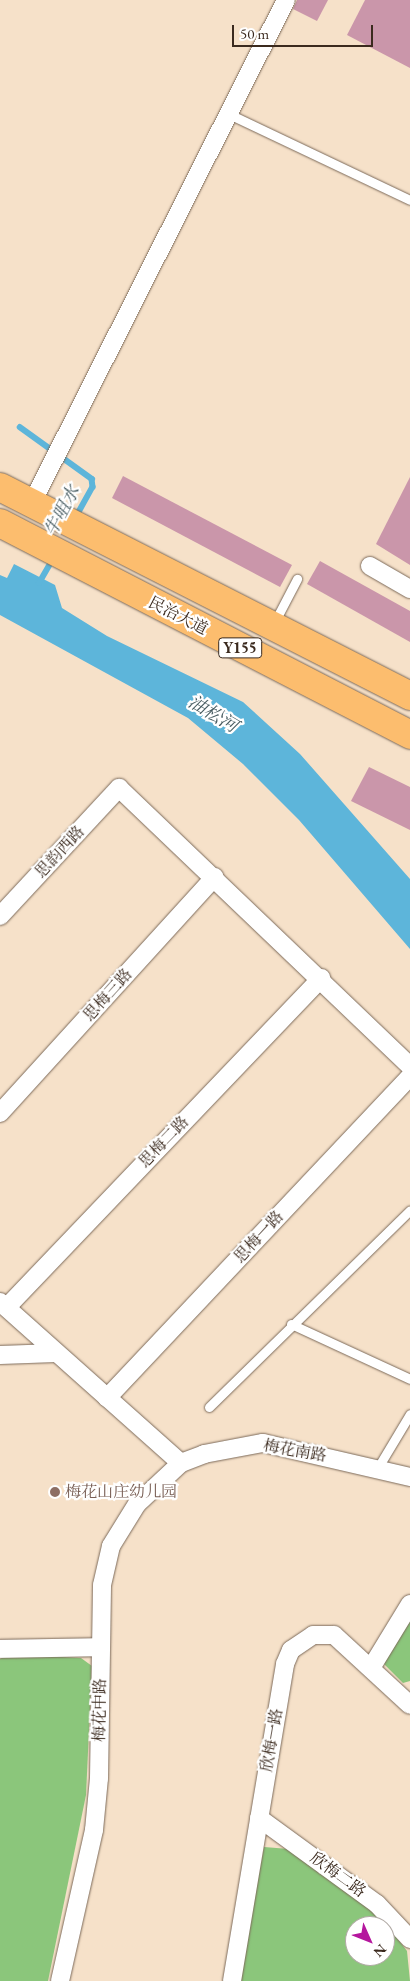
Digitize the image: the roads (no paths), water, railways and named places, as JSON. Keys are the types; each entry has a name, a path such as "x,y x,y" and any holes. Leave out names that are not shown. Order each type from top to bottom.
{"main road":[{"name":"Y155","path":"0,487 274,624 410,696"},
{"name":"民治大道","path":"0,523 410,735"}],"street":[{"path":"39,506 51,467 67,434 286,0"},
{"path":"370,566 410,589"},
{"name":"思韵西路","path":"0,916 120,788 215,877"},
{"path":"215,877 410,1066"},
{"name":"思梅三路","path":"0,1113 215,877"},
{"name":"思梅二路","path":"4,1304 321,978"},
{"name":"思梅一路","path":"108,1398 410,1076"},
{"path":"4,1304 56,1353 181,1463"},
{"path":"0,1355 56,1353"},
{"name":"梅花南路","path":"181,1463 204,1454 263,1443 410,1477"},
{"name":"梅花中路","path":"60,1981 94,1830 102,1585 111,1546 137,1504 181,1463"},
{"path":"371,1668 410,1604"},
{"name":"欣梅一路","path":"232,1981 285,1664 291,1650 313,1635 334,1635 410,1703"},
{"path":"0,1649 101,1647"},
{"name":"欣梅二路","path":"259,1818 378,1904 410,1939"}],"lane":[{"path":"229,114 410,200"},
{"path":"274,624 297,579"},
{"path":"209,1407 291,1324 357,1267 410,1210"},
{"path":"291,1324 410,1379"},
{"path":"377,1469 410,1414"}],"water":[{"name":"油松河","path":"14,564 55,585 62,608 107,636 243,702 300,754 410,879 410,949 299,820 243,764 188,718 0,615 0,575 7,578"}],"waterway":[{"name":"牛咀水","path":"20,427 92,479 93,487 76,518"},
{"name":"牛咀水","path":"39,583 53,559"}],"place":[{"name":"梅花山庄幼儿园","path":"55,1492"}]}
